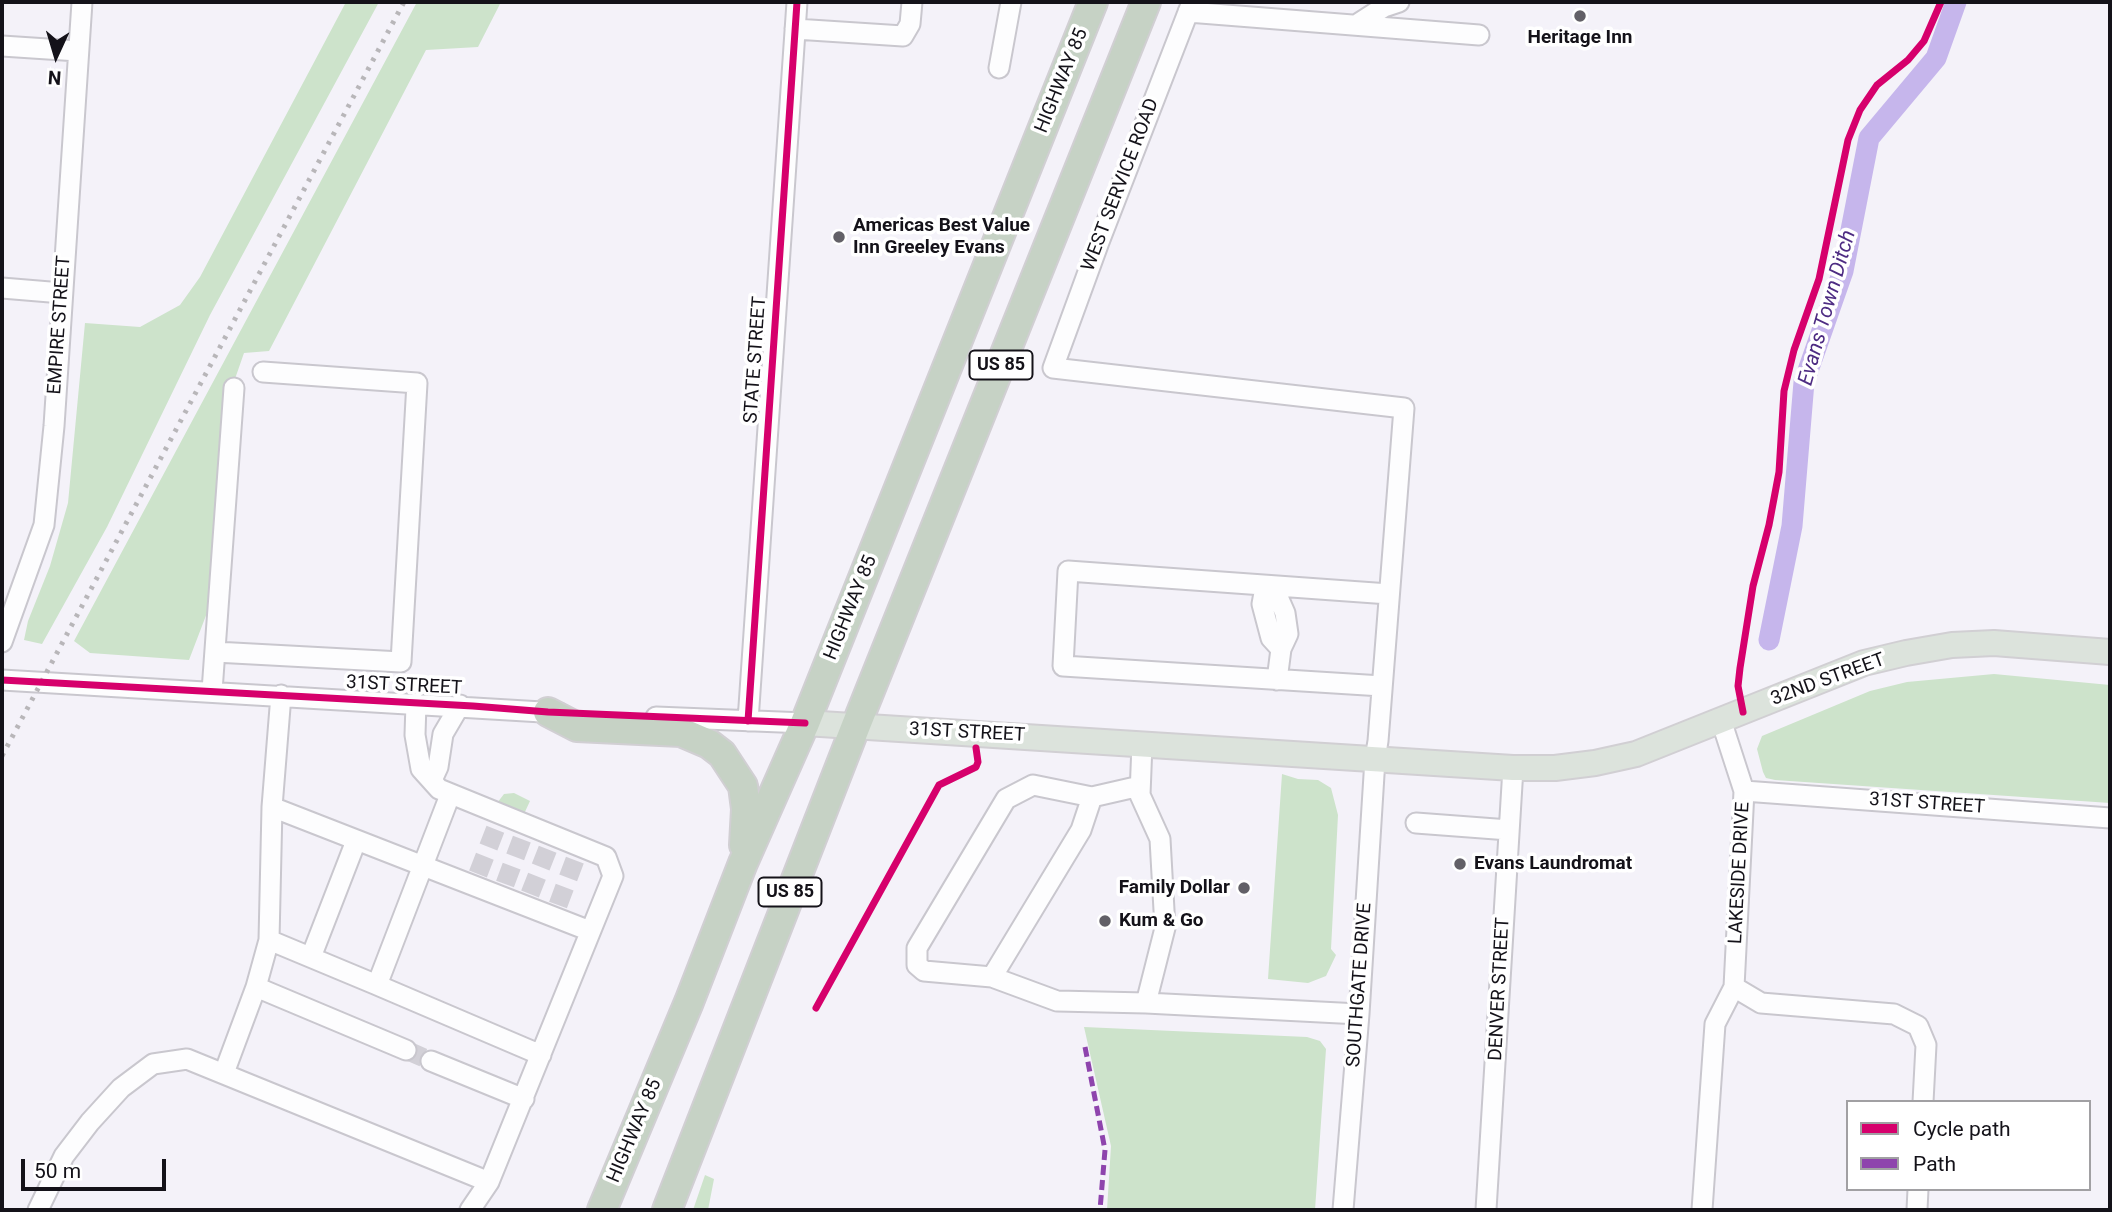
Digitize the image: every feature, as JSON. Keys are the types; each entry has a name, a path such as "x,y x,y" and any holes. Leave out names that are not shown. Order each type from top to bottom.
{"highway":[{"name":"HIGHWAY 85","path":"602,1210 689,1002 743,863 805,723 1093,2"},
{"name":"US 85","path":"667,1210 855,727 1146,2"},
{"path":"548,712 577,727 681,732 709,744 722,754 743,786 746,809 743,863"}],"main road":[{"name":"32ND STREET","path":"1513,768 1555,768 1636,754 1864,663 1918,651 1952,645 1994,643 2110,652"},
{"name":"31ST STREET","path":"805,723 1513,768"}],"street":[{"name":"EMPIRE STREET","path":"2,642 44,525 54,426 82,2"},
{"name":"STATE STREET","path":"748,721 797,2"},
{"path":"795,29 903,36 910,24 912,2"},
{"path":"999,68 1011,2"},
{"path":"1356,25 1384,7 1399,2"},
{"path":"1190,7 1479,35"},
{"name":"WEST SERVICE ROAD","path":"1053,368 1190,7"},
{"path":"2,46 78,51"},
{"path":"2,288 62,293"},
{"name":"SOUTHGATE DRIVE","path":"1053,368 1404,408 1375,759 1343,1210"},
{"path":"215,652 401,662 416,383 263,372"},
{"path":"212,691 234,388"},
{"path":"1382,686 1063,666 1068,571 1263,589 1389,594"},
{"path":"1263,589 1262,604 1271,638 1281,649 1277,680"},
{"name":"31ST STREET","path":"2,680 548,712 805,723"},
{"path":"224,1073 256,987 269,940 272,807 281,695"},
{"path":"416,703 415,735 421,769 439,789 499,820 578,852 606,857 613,876 489,1182 470,1210"},
{"path":"432,780 438,767 443,734 460,705"},
{"name":"LAKESIDE DRIVE","path":"1721,720 1744,791 1734,987"},
{"path":"1142,744 1140,794 1160,839 1164,928 1146,1003"},
{"name":"DENVER STREET","path":"1486,1210 1513,768"},
{"path":"1140,786 1092,797 1033,785 1006,799 917,948 917,965 924,971 992,977 1057,1001 1359,1014"},
{"name":"31ST STREET","path":"1744,791 2110,818"},
{"path":"377,985 450,795"},
{"path":"992,977 1081,830 1092,797"},
{"path":"272,807 356,841 476,880 556,911 590,931"},
{"path":"1416,823 1509,831"},
{"path":"311,957 356,841"},
{"path":"269,940 541,1055"},
{"path":"256,987 406,1051"},
{"path":"1702,1210 1715,1024 1734,987 1761,1003 1894,1014 1918,1027 1926,1045 1923,1100"},
{"path":"45,1205 64,1156 121,1088 153,1064 187,1059 489,1182"},
{"path":"431,1061 524,1099"},
{"path":"1917,1210 1918,1191"}],"green space":[{"path":"346,2 379,2 210,315 107,527 42,644 24,640 28,621 50,566 68,503 85,323 140,327 180,305 200,277"},
{"path":"417,2 501,2 478,47 426,50 269,351 244,353 229,396 210,605 189,660 90,653 74,641"},
{"path":"1994,674 2110,685 2110,803 1775,780 1766,778 1763,772 1757,749 1762,736 1870,691 1907,682"},
{"path":"1282,774 1298,779 1318,780 1331,788 1338,815 1331,949 1336,955 1326,976 1308,983 1268,979"},
{"path":"514,793 530,801 524,814 494,807 504,794"},
{"path":"1084,1027 1307,1037 1320,1041 1326,1049 1315,1210 1107,1210 1111,1146"},
{"path":"705,1175 714,1179 708,1210 693,1210"}],"waterway":[{"name":"Evans Town Ditch","path":"1769,640 1792,526 1804,382 1843,271 1869,138 1936,58 1956,2"}],"tunnel":[{"path":"478,874 497,825"},
{"path":"505,884 523,836"},
{"path":"530,894 549,846"},
{"path":"558,905 576,857"},
{"path":"406,1050 431,1061"}],"railway":[{"path":"2,756 404,2"}],"marked path":[{"path":"1085,1047 1105,1150 1100,1210"}],"cycle path":[{"path":"748,721 797,2"},
{"path":"1743,712 1738,686 1740,668 1753,586 1779,472 1784,391 1794,350 1819,279 1848,140 1860,110 1877,85 1908,60 1924,41 1941,2"},
{"path":"2,680 548,712 805,723"},
{"path":"816,1008 939,785 976,767 976,748"}],"place":[{"name":"Heritage Inn","path":"1580,16"},
{"name":"Americas Best Value Inn Greeley Evans","path":"839,237"},
{"name":"Evans Laundromat","path":"1460,864"},
{"name":"Family Dollar","path":"1244,888"},
{"name":"Kum & Go","path":"1105,921"}]}
